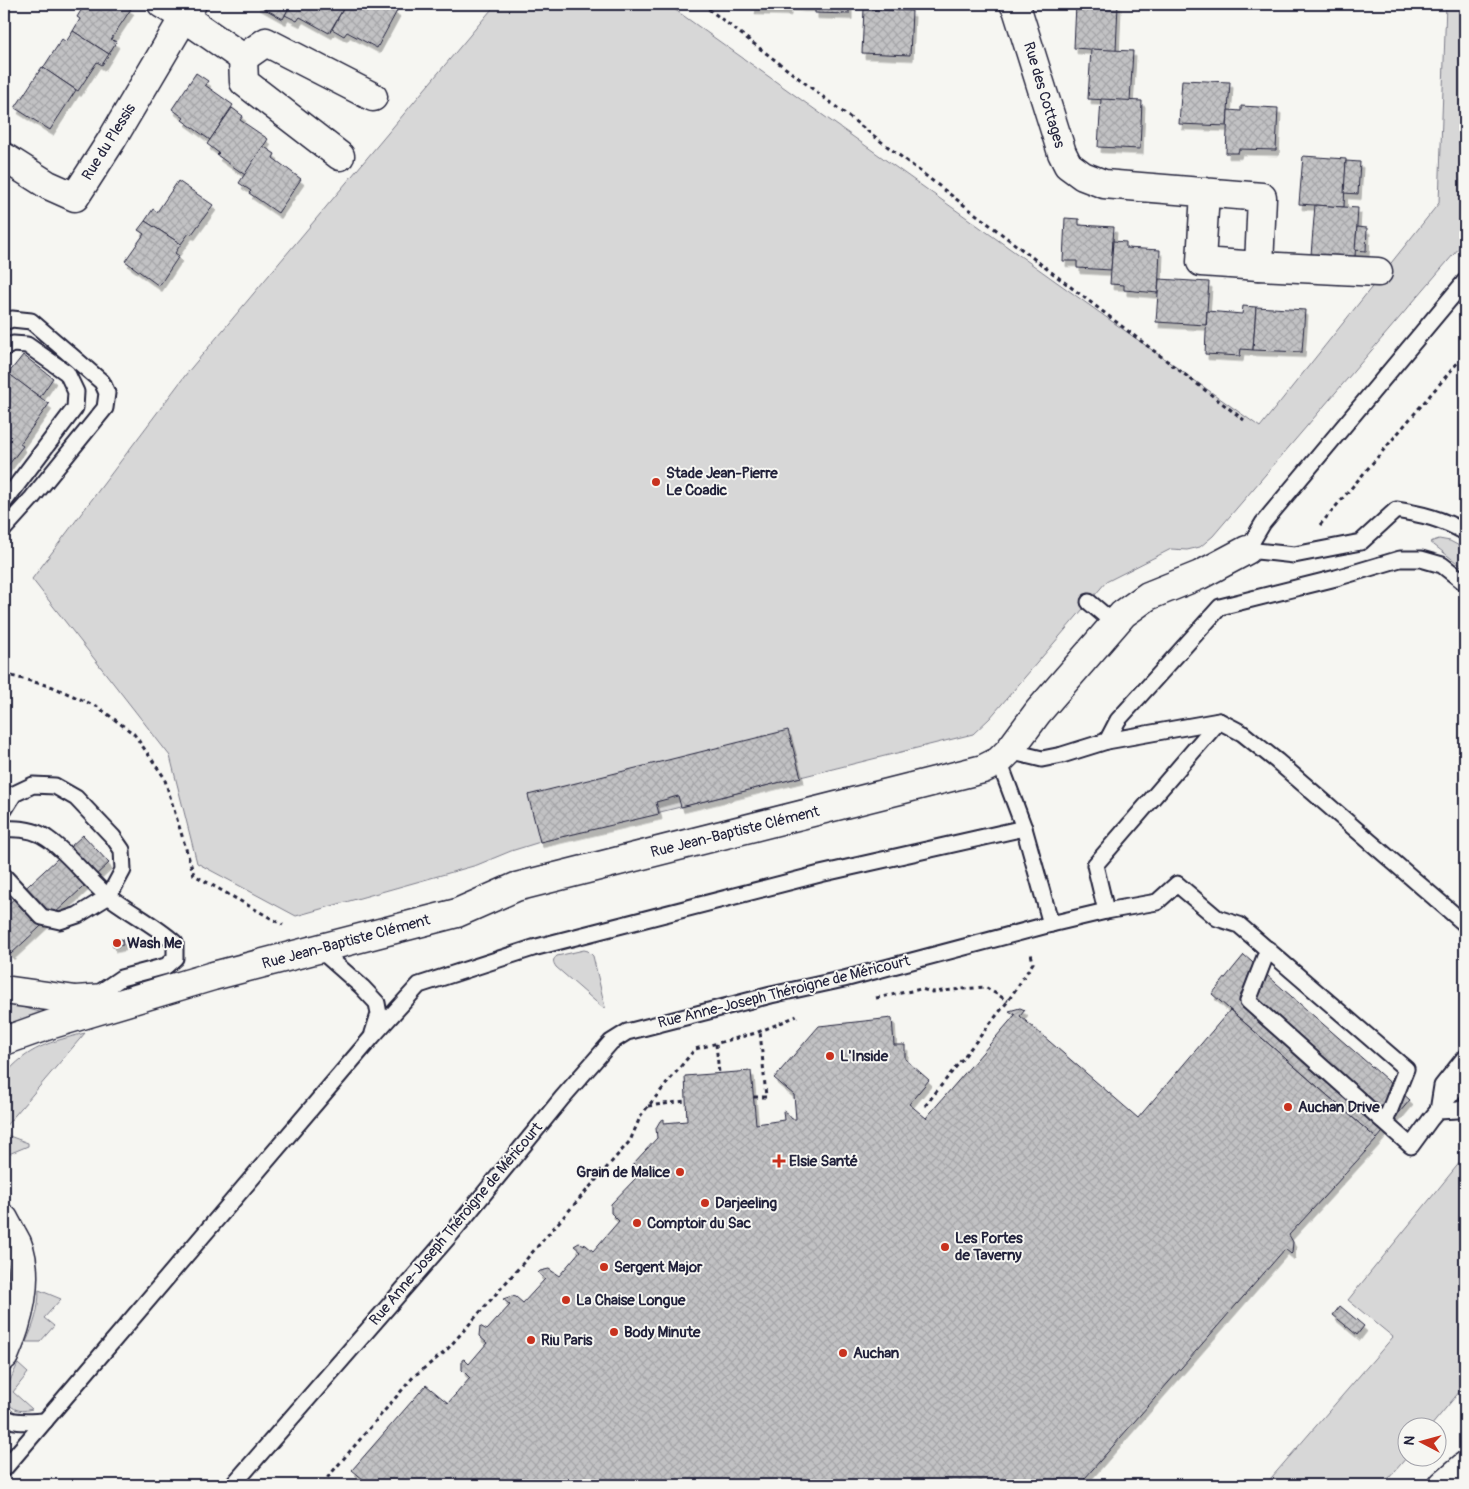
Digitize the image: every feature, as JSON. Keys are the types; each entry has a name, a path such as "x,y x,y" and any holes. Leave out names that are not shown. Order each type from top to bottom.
{"main road":[{"name":"Rue des Cottages","path":"1014,4 1062,153 1068,165 1083,176 1104,184 1262,197 1260,266"},
{"name":"Rue du Plessis","path":"4,158 48,186 75,197 111,141 179,8 243,58"},
{"path":"340,156 244,82 243,58 266,42 373,97"},
{"path":"1204,192 1201,262 1378,272"},
{"path":"1004,756 1038,712 1123,614 1148,596 1200,575 1247,550"},
{"name":"Rue Jean-Baptiste Clément","path":"4,1041 49,1025 152,996 213,976 457,913 516,886 973,772 983,769 1004,756"},
{"name":"Rue Jean-Baptiste Clément","path":"4,990 76,1000 152,996"},
{"path":"4,1219 18,1244 23,1283 22,1304 4,1356"},
{"path":"1443,1485 1465,1466"},
{"path":"1454,1485 1465,1471"}],"lane":[{"path":"1465,281 1263,523 1247,550 1294,556 1361,542 1396,510 1422,514 1448,523 1465,532"},
{"path":"4,322 12,319 31,321 102,382 107,393 106,408 4,529"},
{"path":"4,348 13,344 27,345 67,373 76,392 75,408 4,502"},
{"path":"1107,741 1118,720 1220,607 1336,578 1400,559 1421,558 1442,565 1465,583"},
{"path":"1089,602 1115,624"},
{"path":"1106,911 1095,864 1219,722"},
{"path":"1051,924 1004,756 1042,759 1062,756 1107,741 1219,722 1242,733 1277,761 1465,924"},
{"path":"4,810 14,794 33,785 56,786 76,798 113,837 122,850 123,870 109,896 78,915 60,921 42,917 4,876"},
{"path":"4,829 14,828 32,831 48,839 109,896 161,931 175,944 175,958 166,966 121,978 90,999"},
{"path":"4,1470 372,1037 419,985 533,948 820,874 1024,828"},
{"name":"Rue Anne-Joseph Théroigne de Méricourt","path":"233,1485 452,1233 562,1098 611,1042 627,1032 771,995 844,979 1051,924 1106,911 1158,902 1177,884 1217,918 1239,924 1406,1069 1385,1122"},
{"path":"319,949 377,1003 378,1014 372,1037"},
{"path":"1268,949 1248,1002 1411,1146 1465,1078"},
{"path":"1438,1111 1442,1086 1465,1057"},
{"path":"1438,1111 1465,1108"},
{"path":"4,1416 6,1419 22,1422 45,1421"}],"path":[{"path":"702,4 1244,420"},
{"path":"1294,556 1465,354"},
{"path":"4,674 53,687 98,708 134,734 164,777 194,875 287,928"},
{"path":"925,1106 1008,1001 1033,963 1026,931"},
{"path":"873,999 921,989 932,992 985,987 1008,1001"},
{"path":"324,1485 328,1477 414,1376 445,1352 630,1141 648,1106 695,1049 760,1031 799,1016"},
{"path":"754,1097 766,1097 760,1031"},
{"path":"716,1044 719,1073"},
{"path":"648,1106 686,1101"}],"shaded area":[{"name":"Stade Jean-Pierre Le Coadic","path":"496,4 667,4 1260,427 1439,203 1446,4 1465,4 1465,241 1213,536 1200,547 1187,550 1171,549 1106,582 990,718 973,734 540,842 477,865 296,916 197,863 170,756 32,579 187,373"},
{"path":"1439,539 1450,541 1465,549 1465,569 1430,542"},
{"path":"584,950 593,956 605,1007 603,1008 556,967 554,962 557,956"},
{"path":"4,1002 43,1013 10,1027 4,1023"},
{"path":"85,1033 4,1128 4,1076 22,1058 40,1047"},
{"path":"4,1134 28,1143 28,1146 4,1156"},
{"path":"1465,1156 1465,1385 1439,1416 1396,1416 1396,1466 1399,1466 1383,1485 1265,1485 1393,1337 1348,1300"},
{"path":"39,1290 61,1299 44,1318 54,1326 40,1342 26,1342 36,1317"},
{"path":"18,1364 28,1373 13,1392 32,1409 24,1411 12,1407 7,1398 8,1386"}],"building":[{"path":"85,4 123,4 131,9 111,39 116,42 109,54 73,31 80,19 77,17"},
{"path":"256,4 291,4 283,19"},
{"path":"291,4 346,4 329,33 300,17 297,21 285,15"},
{"path":"346,4 383,4 397,11 377,48 347,32 344,36 332,29"},
{"path":"753,4 802,4 802,6 788,5 788,10 752,9"},
{"path":"802,4 849,4 849,14 815,13 815,6 802,6"},
{"path":"1076,4 1118,4 1116,51 1074,48"},
{"path":"864,9 912,11 910,55 862,53"},
{"path":"73,31 109,54 102,65 97,62 78,91 43,68 62,39 66,42"},
{"path":"1091,49 1133,51 1130,101 1088,99"},
{"path":"42,67 76,90 50,130 15,108"},
{"path":"196,73 208,81 205,85 233,105 210,140 182,120 184,118 172,109"},
{"path":"1182,80 1230,82 1227,126 1179,124"},
{"path":"1101,99 1142,101 1140,149 1098,147"},
{"path":"1241,106 1278,108 1276,150 1239,149 1238,153 1226,153 1228,110 1241,111"},
{"path":"232,108 243,116 240,120 268,139 245,175 217,155 219,153 207,144"},
{"path":"263,146 275,154 273,158 301,179 278,213 249,193 251,191 239,183"},
{"path":"1303,156 1346,159 1344,207 1299,204"},
{"path":"1346,161 1360,162 1358,194 1344,193"},
{"path":"178,181 213,205 192,234 189,233 181,244 145,221 153,209 157,212"},
{"path":"1315,205 1358,208 1355,257 1311,255"},
{"path":"1065,218 1079,219 1079,225 1114,227 1111,270 1077,268 1077,261 1063,261"},
{"path":"145,221 181,244 175,253 179,256 159,286 125,261 144,234 138,230"},
{"path":"1357,227 1367,228 1366,251 1355,250"},
{"path":"1113,241 1126,242 1126,248 1160,250 1158,293 1124,290 1124,285 1110,284"},
{"path":"1159,279 1209,282 1206,325 1156,322"},
{"path":"1243,306 1256,307 1253,350 1241,349 1240,356 1205,354 1207,311 1242,314"},
{"path":"1256,307 1305,310 1302,352 1253,350"},
{"path":"23,355 53,378 40,397 8,374"},
{"path":"4,370 49,404 20,444 23,446 4,471"},
{"path":"788,730 801,777 681,807 678,796 656,802 659,814 540,842 528,795"},
{"path":"83,835 109,863 11,954 4,947 4,908"},
{"name":"Wash Me","path":"122,939 123,945 113,947 112,941"},
{"path":"1244,955 1410,1100 1377,1139 1212,994"},
{"name":"Les Portes de Taverny","path":"1020,1008 1025,1010 1020,1016 1138,1118 1230,1010 1377,1139 1289,1235 1293,1242 1292,1253 1285,1249 1079,1485 370,1485 352,1470 426,1385 448,1403 470,1378 462,1370 462,1360 464,1359 469,1364 487,1343 479,1336 480,1326 487,1330 510,1305 503,1299 512,1296 523,1303 545,1279 538,1273 540,1271 549,1269 559,1276 580,1251 574,1246 579,1243 586,1245 593,1251 619,1221 611,1213 611,1204 636,1178 632,1171 633,1164 657,1138 656,1128 660,1121 664,1119 664,1123 687,1121 685,1076 751,1071 756,1124 784,1120 783,1111 792,1119 796,1119 794,1095 774,1078 819,1026 892,1018 894,1045 905,1045 905,1059 929,1080 909,1104 926,1118 1015,1015 1009,1011"},
{"path":"1340,1306 1364,1326 1357,1335 1333,1315"}],"place":[{"name":"Stade Jean-Pierre Le Coadic","path":"656,482"},
{"name":"Wash Me","path":"117,943"},
{"name":"L'Inside","path":"830,1056"},
{"name":"Auchan Drive","path":"1288,1107"},
{"name":"Elsie Santé","path":"779,1161"},
{"name":"Grain de Malice","path":"680,1172"},
{"name":"Darjeeling","path":"705,1203"},
{"name":"Comptoir du Sac","path":"637,1223"},
{"name":"Les Portes de Taverny","path":"945,1247"},
{"name":"Sergent Major","path":"604,1267"},
{"name":"La Chaise Longue","path":"566,1300"},
{"name":"Body Minute","path":"614,1332"},
{"name":"Riu Paris","path":"531,1340"},
{"name":"Auchan","path":"843,1353"}]}
